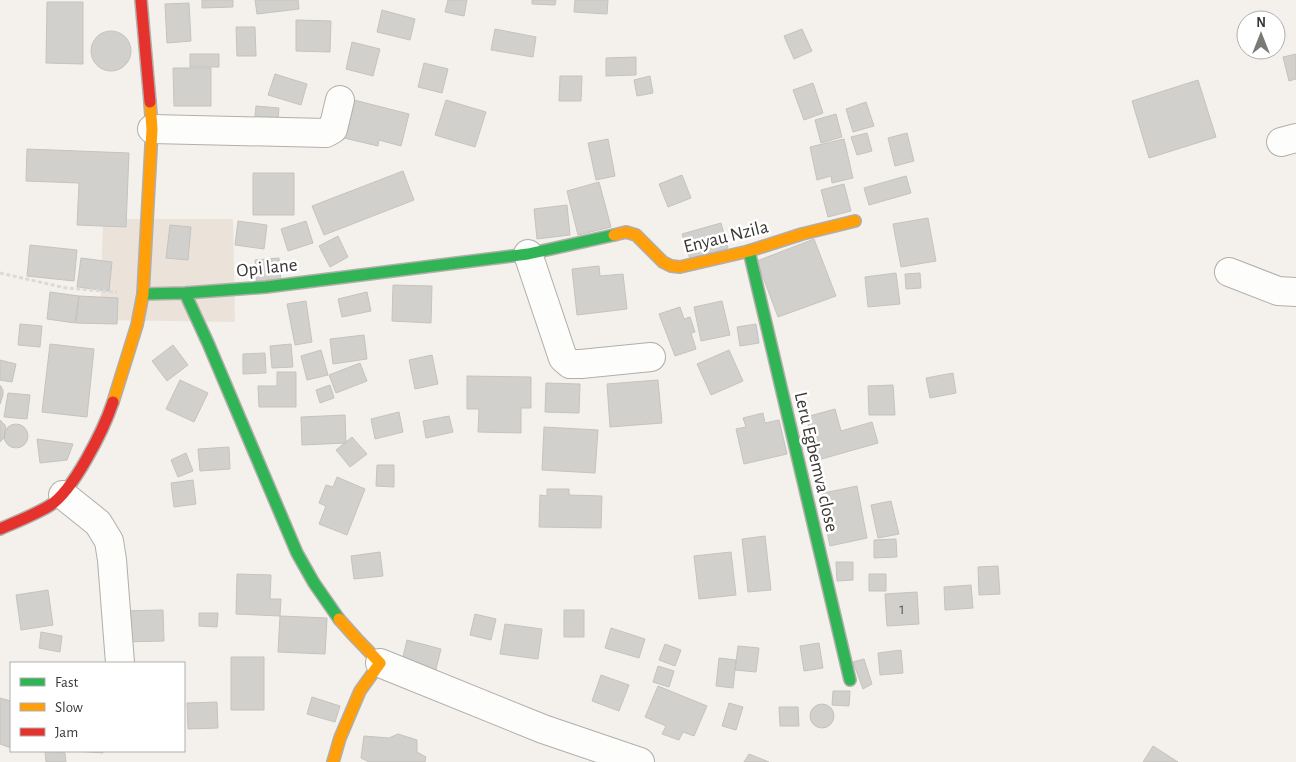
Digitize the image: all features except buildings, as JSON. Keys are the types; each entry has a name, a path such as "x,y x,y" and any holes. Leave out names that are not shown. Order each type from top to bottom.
{"street":[{"path":"0,529 50,506 63,495 85,462 108,417 137,325 143,294 152,129 141,0"},
{"path":"152,129 326,133 334,129 340,100"},
{"name":"Enyau Nzila","path":"394,271 528,254 626,232 636,235 663,262 671,266 680,267 749,251 802,234 855,221"},
{"name":"Leru Egbemva close","path":"749,251 850,680"},
{"path":"528,254 563,358 570,364 651,357"},
{"name":"Opi lane","path":"143,294 266,287 394,271"},
{"path":"1229,272 1278,291 1296,292"},
{"path":"185,293 306,573 320,595 358,642 380,663 543,729 640,762"},
{"path":"63,495 98,523 108,541 112,560 120,662"},
{"path":"333,762 340,738 360,691 380,663"}],"path":[{"path":"0,273 66,288 143,294"}],"shaded area":[{"path":"103,219 233,219 235,322 100,320"}],"traffic: fast":[{"path":"143,294 266,287 528,254 614,235"},
{"path":"749,251 850,680"},
{"path":"185,293 297,553 314,583 339,619"}],"traffic: slow":[{"path":"113,402 137,325 143,294 152,129 150,102"},
{"path":"614,235 626,232 636,235 663,262 671,266 680,267 749,251 802,234 855,221"},
{"path":"333,762 340,738 360,691 380,663 339,619"}],"traffic: jam":[{"path":"141,0 150,102"},
{"path":"0,529 49,506 68,488 87,459 103,428 113,402"}]}
